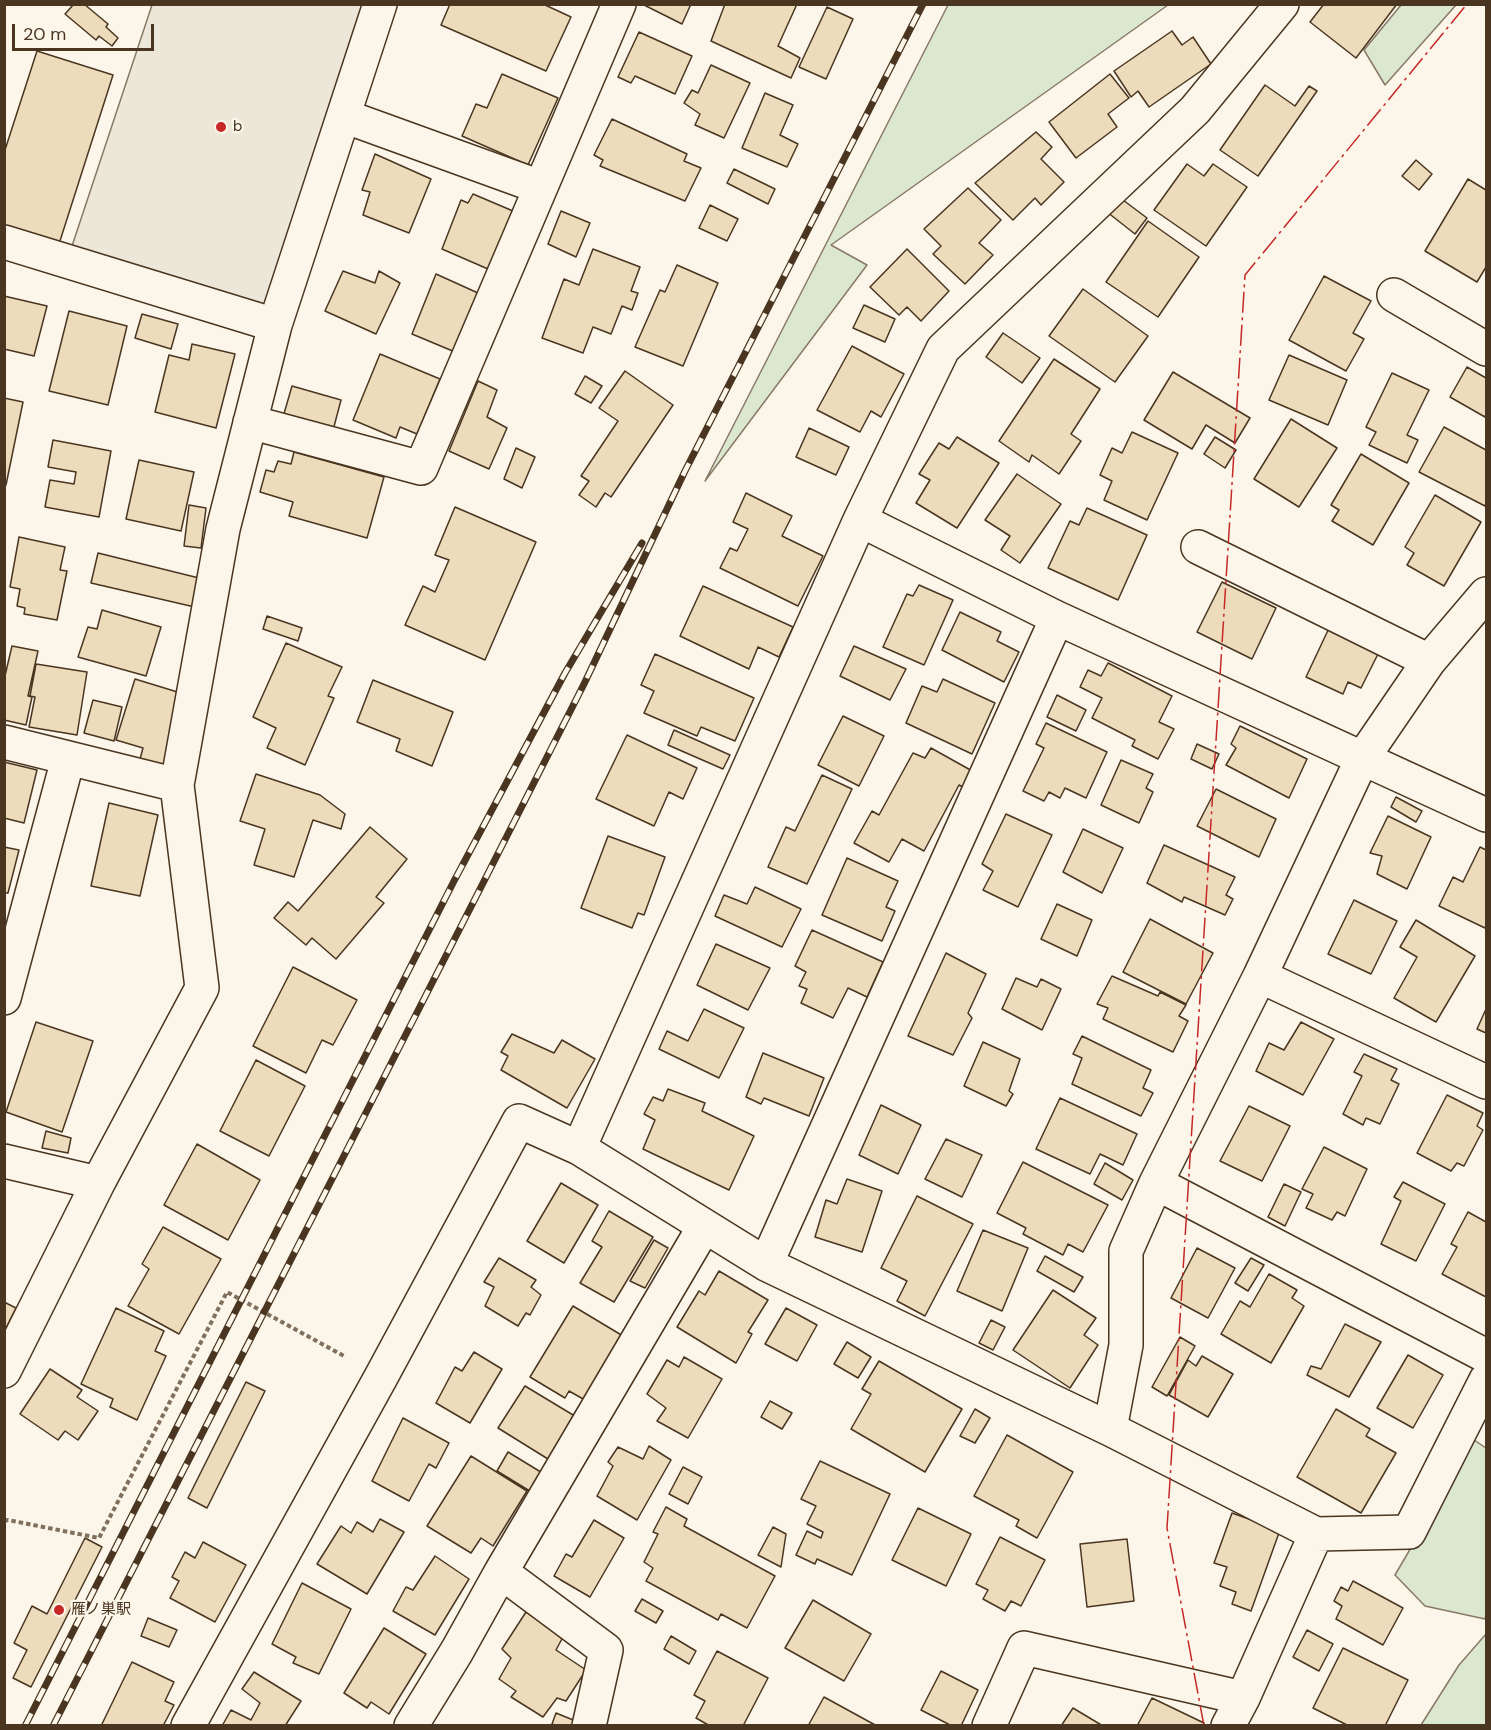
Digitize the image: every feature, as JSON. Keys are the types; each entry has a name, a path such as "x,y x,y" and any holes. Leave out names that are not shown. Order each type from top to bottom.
{"street":[{"path":"4,1371 98,1183 202,988 177,785 224,529 275,325 380,4"},
{"path":"250,422 421,468 619,4"},
{"path":"579,1148 860,520 943,349 1195,110 1282,4"},
{"path":"344,116 540,188"},
{"path":"4,242 275,325"},
{"path":"1394,295 1486,349"},
{"path":"860,520 1057,618 1486,815"},
{"path":"1198,546 1429,661"},
{"path":"1110,1429 1125,1345 1126,1251 1156,1183 1260,976 1362,759 1429,661 1486,594"},
{"path":"766,1264 1057,618"},
{"path":"4,742 177,785"},
{"path":"4,998 68,759"},
{"path":"1260,976 1486,1082"},
{"path":"188,1725 381,1377 519,1121 579,1148 766,1264 1110,1429 1317,1534 1409,1532 1486,1380"},
{"path":"4,1161 98,1183"},
{"path":"1156,1183 1486,1356"},
{"path":"411,1725 457,1651 704,1227"},
{"path":"1228,1725 1243,1698 1317,1534"},
{"path":"501,1572 606,1650 589,1725"},
{"path":"989,1725 1024,1648 1243,1698"}],"path":[{"path":"4,1521 99,1538 226,1292 381,1377"}],"green space":[{"path":"948,5 1168,5 831,245 867,265 705,481"},
{"path":"1401,5 1456,5 1385,85 1364,50"},
{"path":"1474,1440 1486,1448 1485,1619 1425,1606 1395,1575"},
{"path":"1486,1634 1486,1725 1421,1725 1459,1665"}],"shaded area":[{"name":"b","path":"152,5 372,5 269,315 71,249"}],"building":[{"path":"74,4 84,4 108,24 106,27 118,38 112,46 99,36 96,40 65,14"},
{"path":"450,4 543,4 571,17 546,71 441,25"},
{"path":"642,4 691,4 682,24"},
{"path":"725,4 797,4 778,46 800,58 791,78 711,41"},
{"path":"1324,4 1397,4 1356,58 1310,22"},
{"path":"827,7 853,19 826,79 799,67"},
{"path":"1172,31 1182,45 1193,37 1211,64 1149,107 1138,91 1131,97 1114,71"},
{"path":"639,32 692,56 675,94 635,76 631,83 618,77"},
{"path":"37,51 113,75 59,244 4,226 4,153"},
{"path":"711,65 750,83 724,138 695,125 700,114 684,103 692,90 698,93"},
{"path":"502,74 558,98 528,165 462,136 476,104 487,108"},
{"path":"1110,74 1129,98 1108,114 1117,127 1076,158 1049,122"},
{"path":"1265,85 1295,106 1309,86 1317,91 1258,176 1220,150"},
{"path":"765,93 793,105 780,135 798,144 787,167 742,148"},
{"path":"612,119 687,154 684,161 701,168 685,201 600,166 603,160 594,155"},
{"path":"1036,132 1052,147 1041,159 1064,182 1041,205 1035,198 1013,220 975,183"},
{"path":"375,154 431,179 409,233 363,215 370,192 362,190"},
{"path":"1416,160 1432,174 1419,190 1402,176"},
{"path":"1187,164 1204,176 1213,164 1247,187 1206,246 1154,210"},
{"path":"734,169 775,189 768,204 727,183"},
{"path":"1468,179 1486,190 1486,267 1477,282 1425,251"},
{"path":"968,188 1001,220 979,243 993,255 965,284 933,254 941,246 924,229"},
{"path":"473,194 513,211 488,269 442,249 461,200 468,203"},
{"path":"1119,197 1147,218 1135,234 1107,212"},
{"path":"710,205 738,219 727,241 699,228"},
{"path":"561,211 590,223 576,257 548,244"},
{"path":"1148,221 1199,257 1158,317 1106,282"},
{"path":"593,249 640,267 631,291 638,293 632,310 622,306 611,334 593,327 583,353 542,338 564,279 579,285"},
{"path":"907,249 949,291 921,321 907,307 899,315 870,287"},
{"path":"677,265 718,283 683,366 635,347 660,290 665,292"},
{"path":"343,271 375,283 379,271 400,283 376,334 325,311"},
{"path":"436,274 478,293 455,352 412,334"},
{"path":"1324,276 1371,301 1353,333 1364,339 1346,371 1289,340"},
{"path":"1083,289 1148,336 1115,382 1049,336"},
{"path":"4,296 47,306 34,356 4,349"},
{"path":"864,305 895,319 885,342 853,328"},
{"path":"69,311 127,326 108,405 49,391"},
{"path":"142,314 178,324 171,349 135,338"},
{"path":"1003,333 1040,358 1022,383 986,357"},
{"path":"192,344 235,354 216,428 155,412 169,355 189,360"},
{"path":"852,346 904,374 881,417 871,411 860,432 817,410"},
{"path":"380,354 440,379 417,434 400,427 396,438 353,420"},
{"path":"1289,355 1347,380 1328,425 1269,400"},
{"path":"1054,359 1100,389 1071,434 1081,441 1059,474 1032,455 1029,462 999,441"},
{"path":"1467,367 1486,378 1485,417 1450,397"},
{"path":"625,371 673,405 611,497 605,493 596,507 579,495 589,481 581,476 618,421 599,408"},
{"path":"1173,372 1250,418 1235,443 1206,425 1192,449 1144,420"},
{"path":"1392,373 1429,390 1407,435 1418,440 1407,463 1369,445 1376,432 1366,427"},
{"path":"585,376 602,386 591,403 575,394"},
{"path":"478,381 497,390 487,417 507,428 489,469 449,451"},
{"path":"292,386 341,400 331,438 281,424"},
{"path":"4,398 23,402 6,485 4,485"},
{"path":"1291,419 1337,448 1299,507 1254,479"},
{"path":"1444,427 1486,450 1485,506 1419,472"},
{"path":"809,428 849,447 836,475 796,457"},
{"path":"1132,432 1178,453 1147,520 1104,500 1112,481 1100,475 1112,448 1122,453"},
{"path":"957,437 999,463 957,528 916,503 930,480 919,474 939,443 949,449"},
{"path":"1215,437 1236,450 1225,468 1204,454"},
{"path":"53,440 111,451 99,517 45,507 50,480 74,484 76,472 48,467"},
{"path":"516,448 535,457 522,488 504,479"},
{"path":"294,452 384,477 367,538 289,516 293,502 260,492 266,470 274,472 278,461 291,464"},
{"path":"1361,454 1409,483 1373,545 1332,521 1339,510 1331,505"},
{"path":"139,460 194,472 181,531 126,519"},
{"path":"1017,474 1061,504 1020,563 1001,550 1010,536 985,520"},
{"path":"746,493 792,516 782,536 823,556 798,606 720,568 730,548 737,551 748,529 733,522"},
{"path":"1435,495 1481,522 1444,586 1407,565 1414,553 1405,547"},
{"path":"189,505 206,508 201,548 184,546"},
{"path":"455,507 536,542 485,660 405,625 423,586 435,592 449,560 435,555"},
{"path":"1087,508 1147,535 1118,600 1048,568 1070,521 1079,525"},
{"path":"19,537 65,547 60,570 67,571 57,620 24,614 25,608 17,606 20,589 10,587"},
{"path":"98,553 207,580 199,608 91,583"},
{"path":"1222,582 1276,608 1252,659 1197,632"},
{"path":"919,585 953,600 924,665 883,647 907,594 913,596"},
{"path":"703,586 793,627 779,657 758,647 749,669 680,636"},
{"path":"102,610 161,627 146,676 78,657 88,627 97,629"},
{"path":"960,612 1001,632 997,641 1019,652 1004,682 942,650"},
{"path":"267,616 302,628 298,641 263,629"},
{"path":"1330,626 1380,650 1361,688 1348,682 1343,694 1306,677"},
{"path":"286,643 342,667 328,696 334,698 305,765 267,748 276,728 253,717"},
{"path":"12,646 38,651 28,696 32,697 26,725 4,720 4,680"},
{"path":"854,646 906,669 890,700 840,676"},
{"path":"655,654 754,698 735,741 701,727 697,736 644,713 654,691 641,685"},
{"path":"1108,663 1172,696 1159,722 1174,729 1158,759 1132,746 1135,740 1092,718 1102,698 1080,687 1088,670 1101,676"},
{"path":"36,664 87,672 77,735 29,727 35,697 30,696"},
{"path":"135,679 184,694 170,769 140,759 143,748 116,740"},
{"path":"943,679 995,703 972,754 906,723 922,686 937,692"},
{"path":"373,680 453,712 432,766 396,751 400,739 357,722"},
{"path":"1057,695 1086,710 1076,731 1047,717"},
{"path":"93,700 122,707 114,741 84,733"},
{"path":"843,716 884,736 859,786 818,765"},
{"path":"1046,723 1107,752 1086,798 1065,788 1060,798 1049,792 1044,801 1023,791 1044,748 1036,744"},
{"path":"1240,726 1307,759 1289,798 1226,765 1236,748 1231,744"},
{"path":"674,730 730,755 723,769 668,745"},
{"path":"627,735 697,768 683,799 669,792 654,826 596,799"},
{"path":"1197,744 1219,754 1212,769 1191,759"},
{"path":"931,748 974,772 966,789 959,785 924,851 902,839 889,862 854,843 872,811 879,815 913,753 925,758"},
{"path":"1121,760 1153,774 1146,788 1153,792 1139,823 1101,805"},
{"path":"4,762 37,770 24,823 4,818"},
{"path":"256,774 320,795 345,814 341,829 313,820 294,877 254,865 265,829 240,821"},
{"path":"822,775 852,789 807,884 768,867 786,827 795,831"},
{"path":"1216,789 1276,819 1259,857 1197,826"},
{"path":"1396,797 1422,811 1416,822 1391,807"},
{"path":"109,803 158,815 140,896 91,886"},
{"path":"1006,814 1052,835 1018,907 983,890 993,871 982,864"},
{"path":"1388,816 1431,837 1407,889 1377,874 1382,856 1370,853"},
{"path":"370,827 407,859 376,897 384,903 336,959 312,938 306,945 274,918 288,902 298,911"},
{"path":"1083,829 1123,848 1102,893 1063,872"},
{"path":"608,836 665,857 644,915 638,913 632,928 581,908"},
{"path":"1164,845 1235,877 1226,895 1233,899 1225,915 1184,897 1182,902 1147,883"},
{"path":"4,847 19,850 8,893 4,893"},
{"path":"1480,847 1486,850 1485,928 1439,906 1453,877 1463,882"},
{"path":"847,858 898,881 886,907 895,911 882,941 822,915"},
{"path":"755,887 801,909 782,947 715,916 724,895 747,904"},
{"path":"1354,900 1397,921 1371,974 1328,954"},
{"path":"1057,904 1092,920 1077,956 1041,939"},
{"path":"1150,919 1213,953 1186,1004 1123,972"},
{"path":"1416,920 1475,956 1436,1022 1394,998 1417,957 1400,947"},
{"path":"812,930 883,962 867,997 848,988 833,1018 801,1003 807,989 799,986 806,972 795,966"},
{"path":"716,944 770,968 748,1010 697,985"},
{"path":"946,953 986,974 968,1013 972,1018 953,1055 908,1036"},
{"path":"293,967 357,1000 333,1045 322,1040 306,1073 253,1046"},
{"path":"1112,976 1158,996 1160,992 1186,1005 1179,1016 1188,1021 1173,1052 1103,1019 1108,1008 1097,1004"},
{"path":"1016,978 1037,987 1041,979 1061,989 1042,1030 1002,1009"},
{"path":"704,1009 744,1028 719,1078 659,1049 667,1031 688,1041"},
{"path":"1486,1009 1486,1033 1477,1029"},
{"path":"36,1022 93,1041 62,1132 6,1112"},
{"path":"1301,1022 1334,1039 1303,1095 1256,1071 1269,1043 1284,1050"},
{"path":"512,1034 554,1053 562,1040 595,1059 567,1108 501,1070 508,1056 501,1052"},
{"path":"1082,1036 1151,1070 1143,1088 1153,1093 1141,1116 1072,1084 1082,1058 1073,1054"},
{"path":"983,1042 1020,1059 1009,1091 1013,1094 1006,1106 964,1086"},
{"path":"763,1053 824,1078 809,1116 764,1098 761,1104 746,1097"},
{"path":"1364,1054 1397,1069 1391,1080 1399,1084 1380,1124 1366,1118 1363,1125 1343,1114 1362,1076 1354,1072"},
{"path":"256,1060 305,1086 269,1156 220,1131"},
{"path":"668,1089 705,1103 702,1111 754,1136 729,1190 643,1149 655,1120 644,1114 653,1097 663,1101"},
{"path":"1447,1095 1483,1113 1477,1126 1483,1130 1464,1166 1457,1163 1451,1171 1417,1153"},
{"path":"1060,1098 1137,1134 1123,1165 1100,1154 1090,1174 1036,1149"},
{"path":"881,1105 921,1125 898,1174 859,1155"},
{"path":"1249,1106 1290,1126 1262,1181 1220,1161"},
{"path":"46,1131 71,1138 68,1153 42,1148"},
{"path":"946,1139 982,1155 962,1197 925,1179"},
{"path":"197,1144 260,1180 228,1240 164,1205"},
{"path":"1324,1147 1367,1169 1345,1216 1337,1212 1332,1220 1306,1208 1313,1194 1302,1189"},
{"path":"1023,1162 1108,1205 1083,1252 1068,1244 1063,1255 1023,1234 1026,1228 997,1213"},
{"path":"1105,1163 1133,1180 1122,1200 1094,1184"},
{"path":"847,1179 882,1191 862,1252 815,1237 826,1200 837,1204"},
{"path":"1403,1182 1445,1204 1416,1261 1381,1244 1401,1201 1394,1197"},
{"path":"561,1183 598,1205 564,1263 527,1241"},
{"path":"1284,1184 1301,1192 1285,1226 1268,1217"},
{"path":"917,1196 973,1224 925,1316 897,1301 907,1281 881,1268"},
{"path":"609,1211 653,1237 614,1302 580,1283 602,1247 592,1241"},
{"path":"1468,1212 1486,1222 1486,1297 1442,1274 1457,1247 1451,1244"},
{"path":"163,1227 221,1259 179,1334 128,1306 149,1269 142,1264"},
{"path":"983,1230 1028,1248 1002,1311 957,1291"},
{"path":"654,1240 668,1248 645,1288 630,1281"},
{"path":"1197,1248 1235,1268 1208,1318 1171,1298"},
{"path":"1045,1256 1083,1277 1074,1292 1037,1271"},
{"path":"499,1258 536,1280 531,1287 541,1295 530,1315 526,1313 518,1326 485,1306 494,1287 484,1282"},
{"path":"1251,1258 1264,1265 1248,1291 1235,1283"},
{"path":"719,1271 768,1300 748,1332 752,1334 736,1363 677,1327 699,1291 705,1295"},
{"path":"1269,1274 1297,1290 1292,1298 1304,1306 1271,1363 1221,1334 1240,1301 1250,1307"},
{"path":"1053,1290 1096,1318 1084,1335 1098,1345 1070,1388 1013,1350"},
{"path":"4,1302 16,1308 4,1332"},
{"path":"573,1306 623,1336 585,1400 569,1391 565,1398 530,1377"},
{"path":"116,1308 164,1331 155,1351 166,1356 137,1420 110,1407 113,1399 81,1384"},
{"path":"786,1308 817,1325 797,1361 765,1344"},
{"path":"991,1320 1005,1327 993,1350 979,1343"},
{"path":"1345,1324 1381,1342 1349,1397 1307,1375 1311,1366 1321,1369"},
{"path":"1180,1337 1195,1346 1167,1396 1152,1387"},
{"path":"847,1342 871,1357 858,1378 834,1364"},
{"path":"474,1352 502,1369 470,1423 436,1403 455,1367 462,1371"},
{"path":"1408,1355 1443,1375 1413,1428 1377,1408"},
{"path":"1202,1356 1233,1374 1208,1417 1169,1395 1188,1360 1196,1366"},
{"path":"684,1357 722,1379 688,1438 657,1421 666,1408 647,1394 667,1360 679,1367"},
{"path":"879,1361 962,1409 925,1472 851,1429 871,1394 862,1389"},
{"path":"50,1369 82,1390 77,1397 98,1411 78,1440 65,1431 58,1440 20,1414"},
{"path":"246,1382 265,1391 207,1508 188,1498"},
{"path":"525,1386 583,1421 556,1464 498,1428"},
{"path":"770,1401 792,1413 782,1429 761,1417"},
{"path":"975,1409 990,1418 975,1443 960,1436"},
{"path":"1336,1409 1370,1429 1366,1436 1396,1453 1361,1513 1297,1477"},
{"path":"403,1418 449,1443 436,1468 429,1464 409,1501 372,1481"},
{"path":"1007,1435 1073,1472 1037,1538 1016,1526 1019,1520 974,1496"},
{"path":"649,1446 671,1460 637,1520 597,1496 613,1466 608,1462 618,1447 643,1459"},
{"path":"508,1452 544,1474 533,1493 497,1471"},
{"path":"471,1456 527,1491 493,1546 481,1538 471,1553 427,1526"},
{"path":"820,1461 890,1494 852,1575 817,1559 815,1564 796,1555 807,1531 821,1538 823,1532 807,1524 816,1506 801,1499"},
{"path":"683,1467 702,1477 688,1504 669,1494"},
{"path":"666,1507 687,1519 684,1526 775,1576 747,1628 721,1614 718,1620 646,1581 653,1568 644,1562 658,1534 653,1532"},
{"path":"918,1508 971,1534 946,1586 892,1560"},
{"path":"1232,1513 1280,1530 1251,1611 1232,1604 1236,1592 1220,1586 1227,1567 1214,1563"},
{"path":"380,1519 404,1532 367,1594 317,1564 341,1526 351,1533 357,1522 373,1532"},
{"path":"594,1520 624,1538 590,1597 554,1576 566,1554 572,1557"},
{"path":"773,1527 786,1534 781,1567 758,1555"},
{"path":"1000,1537 1045,1560 1021,1606 1011,1601 1005,1611 983,1599 988,1590 976,1584"},
{"name":"雁ノ巣駅","path":"85,1538 102,1547 31,1687 13,1678 27,1650 14,1643 32,1606 47,1614"},
{"path":"1127,1539 1134,1601 1087,1607 1080,1544"},
{"path":"203,1542 246,1565 215,1622 170,1598 179,1581 172,1577 185,1552 195,1558"},
{"path":"435,1556 469,1579 435,1635 393,1611 406,1587 413,1590"},
{"path":"1353,1581 1403,1608 1383,1645 1336,1619 1342,1606 1334,1601 1341,1587 1348,1591"},
{"path":"302,1583 351,1609 319,1674 293,1663 296,1657 272,1644"},
{"path":"642,1599 663,1611 656,1623 635,1611"},
{"path":"813,1600 871,1634 844,1681 785,1648"},
{"path":"526,1612 564,1635 556,1650 586,1670 566,1701 557,1698 543,1717 511,1697 516,1691 499,1679 511,1658 502,1649"},
{"path":"148,1618 177,1630 169,1647 141,1636"},
{"path":"384,1628 426,1654 389,1714 371,1702 367,1708 344,1693"},
{"path":"1307,1630 1333,1644 1319,1671 1293,1657"},
{"path":"671,1636 696,1651 689,1664 664,1649"},
{"path":"1343,1648 1408,1680 1385,1726 1349,1726 1313,1708"},
{"path":"717,1651 768,1678 743,1726 710,1726 696,1718 705,1701 694,1695"},
{"path":"132,1662 174,1682 165,1701 174,1705 163,1726 101,1726"},
{"path":"941,1671 978,1690 961,1726 952,1726 921,1710"},
{"path":"254,1672 301,1701 285,1726 222,1726 231,1710 251,1720 260,1703 242,1689"},
{"path":"824,1697 877,1726 808,1726"},
{"path":"1152,1698 1204,1723 1203,1726 1137,1726"},
{"path":"1073,1708 1103,1726 1061,1726"},
{"path":"556,1713 583,1724 556,1726 552,1724"}],"railway":[{"path":"53,1726 584,684 685,471 923,4"},
{"path":"25,1726 454,881 565,673 642,543"}],"power":[{"path":"1204,1726 1167,1528 1245,275 1467,4"}],"place":[{"name":"b","path":"221,127"},
{"name":"雁ノ巣駅","path":"59,1610"}]}
